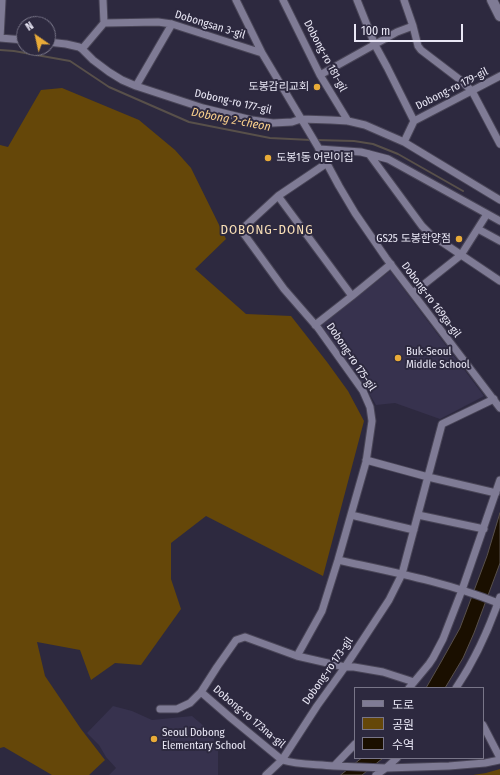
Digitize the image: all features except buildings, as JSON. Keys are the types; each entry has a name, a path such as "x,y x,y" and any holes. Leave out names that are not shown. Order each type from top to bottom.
{"main road":[{"path":"492,0 500,16"}],"street":[{"path":"2,0 0,38 16,39"},
{"path":"82,49 104,23 103,0"},
{"name":"Dobongsan 3-gil","path":"236,0 262,53 319,148"},
{"name":"Dobong-ro 181-gil","path":"283,0 320,74 348,121"},
{"path":"357,0 375,45 388,67 414,120"},
{"path":"404,0 418,46 472,91 500,144"},
{"name":"Dobongsan 3-gil","path":"104,23 158,22 172,24 262,53"},
{"path":"136,86 172,24"},
{"path":"320,74 397,32 413,26"},
{"name":"Dobong-ro 177-gil","path":"56,43 75,46 82,49 93,60 122,80 203,108 252,120 273,123 348,121 365,126 404,142 499,197"},
{"name":"Dobong-ro 179-gil","path":"404,142 414,120 500,76"},
{"path":"319,148 369,154 388,159 500,221"},
{"name":"Dobong-ro 169ga-gil","path":"319,148 355,213 390,264 498,404"},
{"path":"369,154 422,226 430,234 500,281"},
{"name":"Dobong-ro 175-gil","path":"298,656 322,611 366,460 372,421 370,407 363,391 315,325 284,289 241,230 278,196 327,164"},
{"path":"278,196 352,296"},
{"path":"413,293 461,255 487,214"},
{"path":"478,229 500,241"},
{"name":"Dobong-ro 169ga-gil","path":"315,325 390,264"},
{"name":"Dobong-ro 173-gil","path":"266,775 282,760 389,600 402,574 442,424 498,404"},
{"path":"366,460 428,477 496,493"},
{"path":"410,687 429,664 438,650 464,590 500,480"},
{"path":"351,514 414,530"},
{"path":"418,515 484,529"},
{"path":"338,560 402,574 464,590 497,601 480,644 460,686"},
{"path":"160,709 178,709 190,703 201,692 236,640 245,637 298,656 345,667 383,672 414,682"},
{"name":"Dobong-ro 173na-gil","path":"201,692 282,760"},
{"path":"282,760 297,763 384,768 449,766 500,759 484,727"},
{"path":"337,766 354,745"},
{"path":"376,775 396,759"}],"shaded area":[{"name":"Buk-Seoul Middle School","path":"390,271 484,396 440,419 395,403 376,405 366,388 318,328"},
{"name":"Seoul Dobong Elementary School","path":"113,706 132,711 152,720 192,716 212,733 218,751 218,775 109,775 116,768 106,757 99,745 87,733"}],"green space":[{"path":"62,88 139,120 175,150 191,168 226,239 195,269 246,314 291,316 348,391 364,421 323,576 206,516 171,543 171,579 181,609 141,665 115,663 91,680 80,650 37,642 45,676 81,729 105,760 89,775 52,775 4,747 0,748 0,145 8,147 41,90"},
{"path":"500,769 500,775 473,775 486,773"}],"water":[{"path":"500,513 500,563 474,633 463,658 446,687 427,687 460,628 487,556"},
{"path":"361,759 382,759 362,775 341,775"}],"waterway":[{"name":"Dobong 2-cheon","path":"0,50 70,61 109,87 189,122 270,138 311,140"},
{"name":"Dobong 2-cheon","path":"316,140 354,141 373,144 398,154 463,191"}],"place":[{"name":"도봉감리교회","path":"317,87"},
{"name":"도봉1동 어린이집","path":"268,158"},
{"name":"GS25 도봉한양점","path":"459,239"},
{"name":"Buk-Seoul Middle School","path":"398,358"},
{"name":"Seoul Dobong Elementary School","path":"154,739"}],"district":[{"name":"DOBONG-DONG","path":"267,230"}]}
